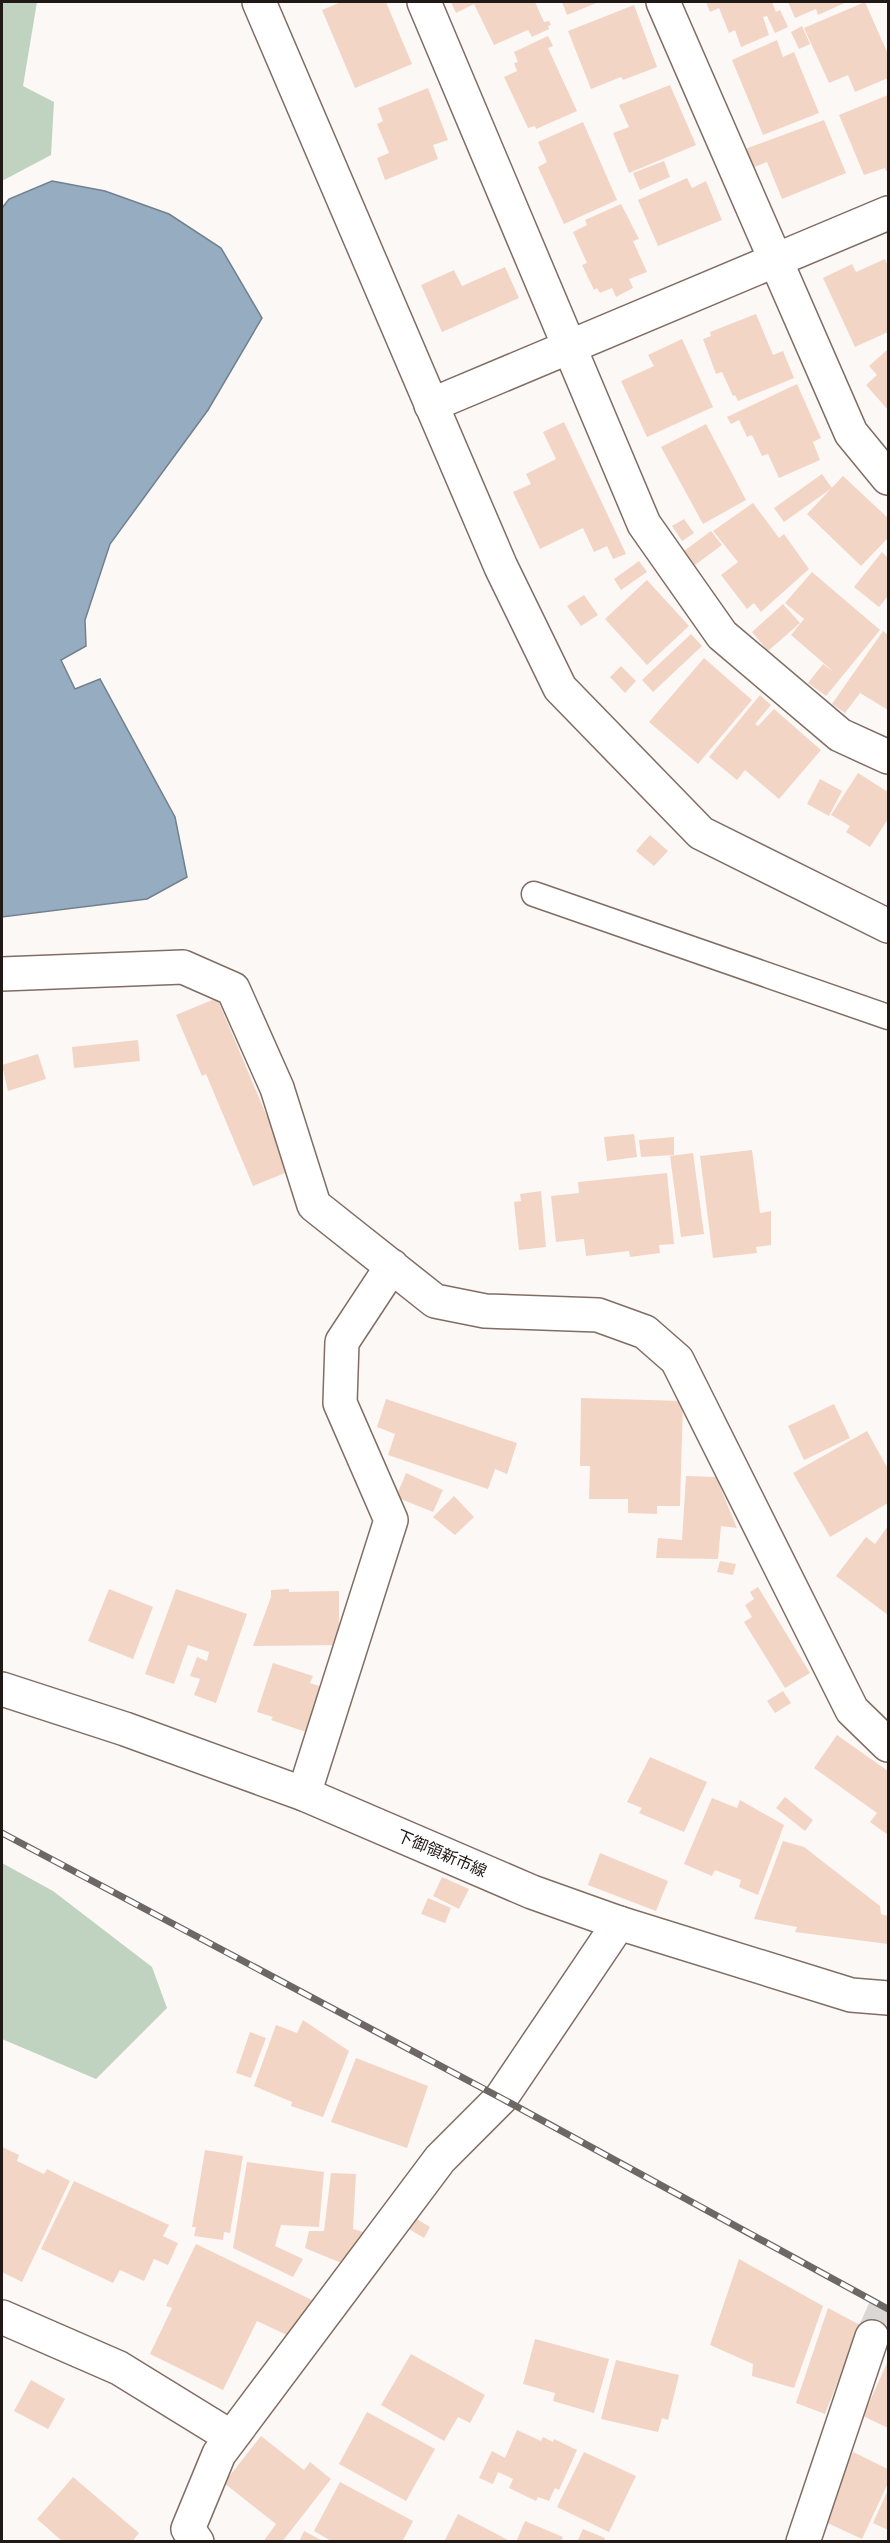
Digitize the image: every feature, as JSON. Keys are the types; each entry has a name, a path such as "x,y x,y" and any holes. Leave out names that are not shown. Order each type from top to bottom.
{"street":[{"path":"259,2 501,567 560,687 701,833 888,926"},
{"path":"424,2 644,524 722,635 840,735 888,757"},
{"path":"663,2 851,434 888,478"},
{"path":"431,405 888,213"},
{"path":"2,974 183,967 233,989 277,1088 314,1204 435,1301 485,1311 598,1315 645,1332 677,1360 852,1710 888,1745"},
{"path":"304,1794 391,1520 340,1403 342,1342 392,1266"},
{"name":"下御領新市線","path":"2,1689 304,1794 532,1892 619,1923 851,1995 888,1998"},
{"path":"188,2537 219,2454 440,2159 501,2098 619,1923"},
{"path":"2,2317 119,2368 231,2438"},
{"path":"803,2541 872,2337"}],"lane":[{"path":"534,894 888,1017"}],"green space":[{"path":"2,2 37,2 23,86 54,102 51,155 2,181"},
{"path":"2,1863 53,1891 152,1967 167,2008 96,2079 2,2039"}],"water":[{"path":"52,181 105,191 169,214 221,248 262,318 208,410 110,544 85,620 86,646 61,660 75,689 100,679 175,817 187,877 147,899 2,917 2,208 9,199"}],"building":[{"path":"341,2 386,2 412,64 355,88 322,10"},
{"path":"451,2 535,2 544,22 549,21 551,25 548,26 549,29 532,37 528,30 494,45 474,4 456,13"},
{"path":"562,2 599,2 567,15"},
{"path":"706,2 772,2 776,12 780,10 788,27 775,33 767,16 763,17 769,35 741,47 735,30 729,33 719,8 710,12"},
{"path":"788,2 847,2 818,15 816,9 795,18"},
{"path":"865,2 888,54 888,78 855,92 848,75 829,83 804,28"},
{"path":"634,5 657,67 623,80 621,77 591,89 568,31"},
{"path":"802,26 810,44 799,49 791,32"},
{"path":"548,36 553,46 548,48 577,111 536,129 535,126 528,128 504,77 517,71 514,63 518,62 514,52"},
{"path":"777,40 783,57 794,52 819,113 763,135 732,60"},
{"path":"670,85 696,145 629,173 613,133 629,127 619,105"},
{"path":"428,88 448,140 433,145 438,159 385,180 377,158 389,153 377,124 383,121 378,108"},
{"path":"888,95 888,170 886,171 885,168 864,175 839,115"},
{"path":"824,120 846,173 782,199 767,162 752,168 745,149"},
{"path":"583,122 617,200 564,224 538,167 547,162 538,142"},
{"path":"664,161 670,177 640,190 633,173"},
{"path":"687,178 692,188 706,181 722,220 658,246 638,200"},
{"path":"621,204 639,239 633,241 647,272 629,279 633,288 616,297 612,288 600,293 597,288 594,290 582,265 587,263 573,232 587,225 585,220"},
{"path":"885,259 888,266 888,332 855,347 823,278 852,264 856,272"},
{"path":"505,267 519,298 442,332 421,285 454,270 462,286"},
{"path":"756,314 773,355 783,351 794,378 738,401 735,395 733,396 722,372 716,374 703,339 711,336 710,332"},
{"path":"682,339 713,407 647,437 621,381 654,366 648,355"},
{"path":"888,349 888,410 866,385 877,375 869,366"},
{"path":"797,384 821,438 813,442 820,460 779,478 768,454 762,456 752,435 747,437 739,420 731,424 727,417"},
{"path":"564,422 626,554 613,559 607,546 594,552 583,528 540,549 513,492 531,484 526,474 556,459 543,432"},
{"path":"706,424 746,500 703,524 661,447"},
{"path":"822,474 832,488 784,522 774,508"},
{"path":"843,476 888,518 888,538 861,566 807,514"},
{"path":"753,503 779,538 784,534 809,569 761,612 754,603 747,609 721,575 738,562 713,531"},
{"path":"684,519 694,533 682,541 672,526"},
{"path":"711,531 722,545 695,565 684,551"},
{"path":"882,552 888,558 888,596 879,607 854,587"},
{"path":"639,561 647,572 621,590 614,579"},
{"path":"812,572 880,630 826,696 808,683 823,664 834,672 791,635 804,619 785,603"},
{"path":"647,580 689,626 647,665 605,619"},
{"path":"584,595 598,615 581,626 567,606"},
{"path":"783,604 800,623 768,651 752,632"},
{"path":"883,631 888,635 888,710 860,693 845,713 832,704"},
{"path":"691,634 702,646 653,692 642,680"},
{"path":"704,658 752,700 698,764 649,722"},
{"path":"621,666 636,681 625,693 610,677"},
{"path":"760,695 771,705 755,724 758,726 774,709 821,750 779,799 745,770 737,780 709,757"},
{"path":"858,773 888,792 888,819 870,847 846,832 850,826 831,815"},
{"path":"820,779 842,791 829,816 807,804"},
{"path":"650,835 668,851 654,866 636,851"},
{"path":"217,998 290,1171 253,1186 206,1074 202,1076 176,1015"},
{"path":"138,1040 140,1061 74,1068 72,1047"},
{"path":"38,1054 46,1079 8,1091 2,1065"},
{"path":"634,1134 637,1157 607,1161 604,1137"},
{"path":"674,1137 674,1155 641,1157 639,1140"},
{"path":"752,1150 760,1213 771,1211 771,1245 756,1247 757,1253 713,1258 700,1156"},
{"path":"693,1153 704,1234 681,1237 670,1156"},
{"path":"667,1173 674,1244 659,1245 660,1253 630,1257 629,1251 586,1256 584,1239 556,1242 551,1196 579,1193 578,1182"},
{"path":"541,1191 546,1247 519,1250 514,1202 521,1201 520,1194"},
{"path":"581,1398 683,1401 680,1506 657,1506 657,1514 628,1513 628,1499 589,1499 590,1466 580,1466"},
{"path":"386,1399 517,1443 507,1474 495,1469 488,1489 388,1455 395,1434 377,1427"},
{"path":"834,1404 850,1438 804,1460 788,1426"},
{"path":"867,1431 888,1469 888,1503 830,1537 793,1473"},
{"path":"406,1473 443,1490 433,1512 396,1497"},
{"path":"686,1476 716,1477 737,1528 721,1526 718,1559 656,1558 658,1538 682,1540"},
{"path":"454,1496 474,1517 455,1535 433,1517"},
{"path":"888,1526 888,1615 836,1576 866,1537 875,1544"},
{"path":"720,1561 736,1564 733,1575 717,1572"},
{"path":"758,1587 810,1673 785,1688 744,1622 752,1617 745,1605 754,1599 750,1592"},
{"path":"109,1589 153,1607 133,1659 88,1641"},
{"path":"176,1589 247,1614 216,1703 194,1695 200,1679 190,1676 197,1657 207,1661 209,1652 188,1645 174,1684 145,1674"},
{"path":"289,1589 289,1592 339,1591 339,1645 253,1646 271,1597 271,1590"},
{"path":"273,1663 313,1676 310,1683 325,1688 309,1733 271,1720 273,1717 257,1712"},
{"path":"783,1691 791,1703 775,1713 767,1701"},
{"path":"837,1735 888,1771 888,1835 870,1822 877,1813 814,1768"},
{"path":"650,1757 707,1782 684,1832 639,1813 642,1808 627,1802"},
{"path":"785,1797 813,1820 805,1831 776,1808"},
{"path":"712,1798 737,1808 740,1800 784,1825 758,1895 739,1887 741,1880 715,1870 712,1876 684,1864"},
{"path":"783,1841 804,1847 880,1906 881,1914 888,1916 888,1944 795,1932 797,1927 754,1919"},
{"path":"600,1853 668,1881 656,1911 588,1885"},
{"path":"442,1877 469,1889 459,1909 433,1896"},
{"path":"428,1898 451,1908 445,1923 421,1914"},
{"path":"303,2020 349,2051 323,2117 291,2106 292,2102 254,2086 276,2025 297,2033"},
{"path":"250,2032 266,2038 251,2078 236,2073"},
{"path":"356,2058 428,2086 407,2148 331,2122"},
{"path":"2,2147 19,2155 17,2161 44,2174 47,2169 70,2181 22,2282 2,2272"},
{"path":"205,2150 243,2156 230,2233 224,2232 223,2240 194,2236 196,2227 192,2227"},
{"path":"247,2162 324,2172 319,2227 281,2225 275,2246 303,2259 293,2277 233,2248"},
{"path":"331,2173 356,2174 353,2229 370,2234 351,2267 305,2248 309,2231 324,2231"},
{"path":"74,2181 169,2225 163,2236 178,2243 168,2265 154,2259 144,2281 120,2270 113,2283 41,2249"},
{"path":"415,2218 430,2227 424,2238 409,2229"},
{"path":"196,2244 312,2300 293,2338 257,2321 223,2390 150,2354 172,2308 166,2306"},
{"path":"739,2259 823,2306 794,2388 752,2376 753,2364 710,2345"},
{"path":"828,2308 860,2325 825,2414 796,2403"},
{"path":"535,2339 609,2359 594,2413 553,2401 555,2393 523,2384"},
{"path":"411,2354 485,2395 470,2423 458,2417 444,2441 381,2405"},
{"path":"616,2360 679,2375 668,2420 662,2418 658,2432 601,2419"},
{"path":"888,2361 888,2428 863,2416"},
{"path":"31,2380 65,2399 48,2429 14,2411"},
{"path":"367,2412 435,2449 406,2501 339,2464"},
{"path":"517,2430 541,2441 543,2437 553,2442 554,2439 577,2450 559,2490 555,2488 549,2501 538,2497 536,2501 509,2488 513,2479 498,2472 493,2484 479,2478 492,2451 505,2458"},
{"path":"261,2436 304,2470 310,2462 331,2479 282,2542 263,2542 276,2524 224,2483"},
{"path":"584,2452 636,2476 609,2532 557,2507"},
{"path":"853,2452 888,2469 888,2483 862,2539 821,2520"},
{"path":"73,2477 139,2533 132,2542 63,2542 37,2519"},
{"path":"340,2482 413,2521 402,2542 333,2542 314,2531"},
{"path":"888,2490 888,2530 873,2523"},
{"path":"458,2514 512,2542 444,2542"},
{"path":"525,2521 563,2537 561,2542 516,2542"},
{"path":"583,2529 605,2538 604,2542 577,2542"},
{"path":"304,2531 325,2542 299,2542"}],"tunnel":[{"path":"872,2337 888,2301"}],"railway":[{"path":"2,1833 501,2098 888,2309"}]}
